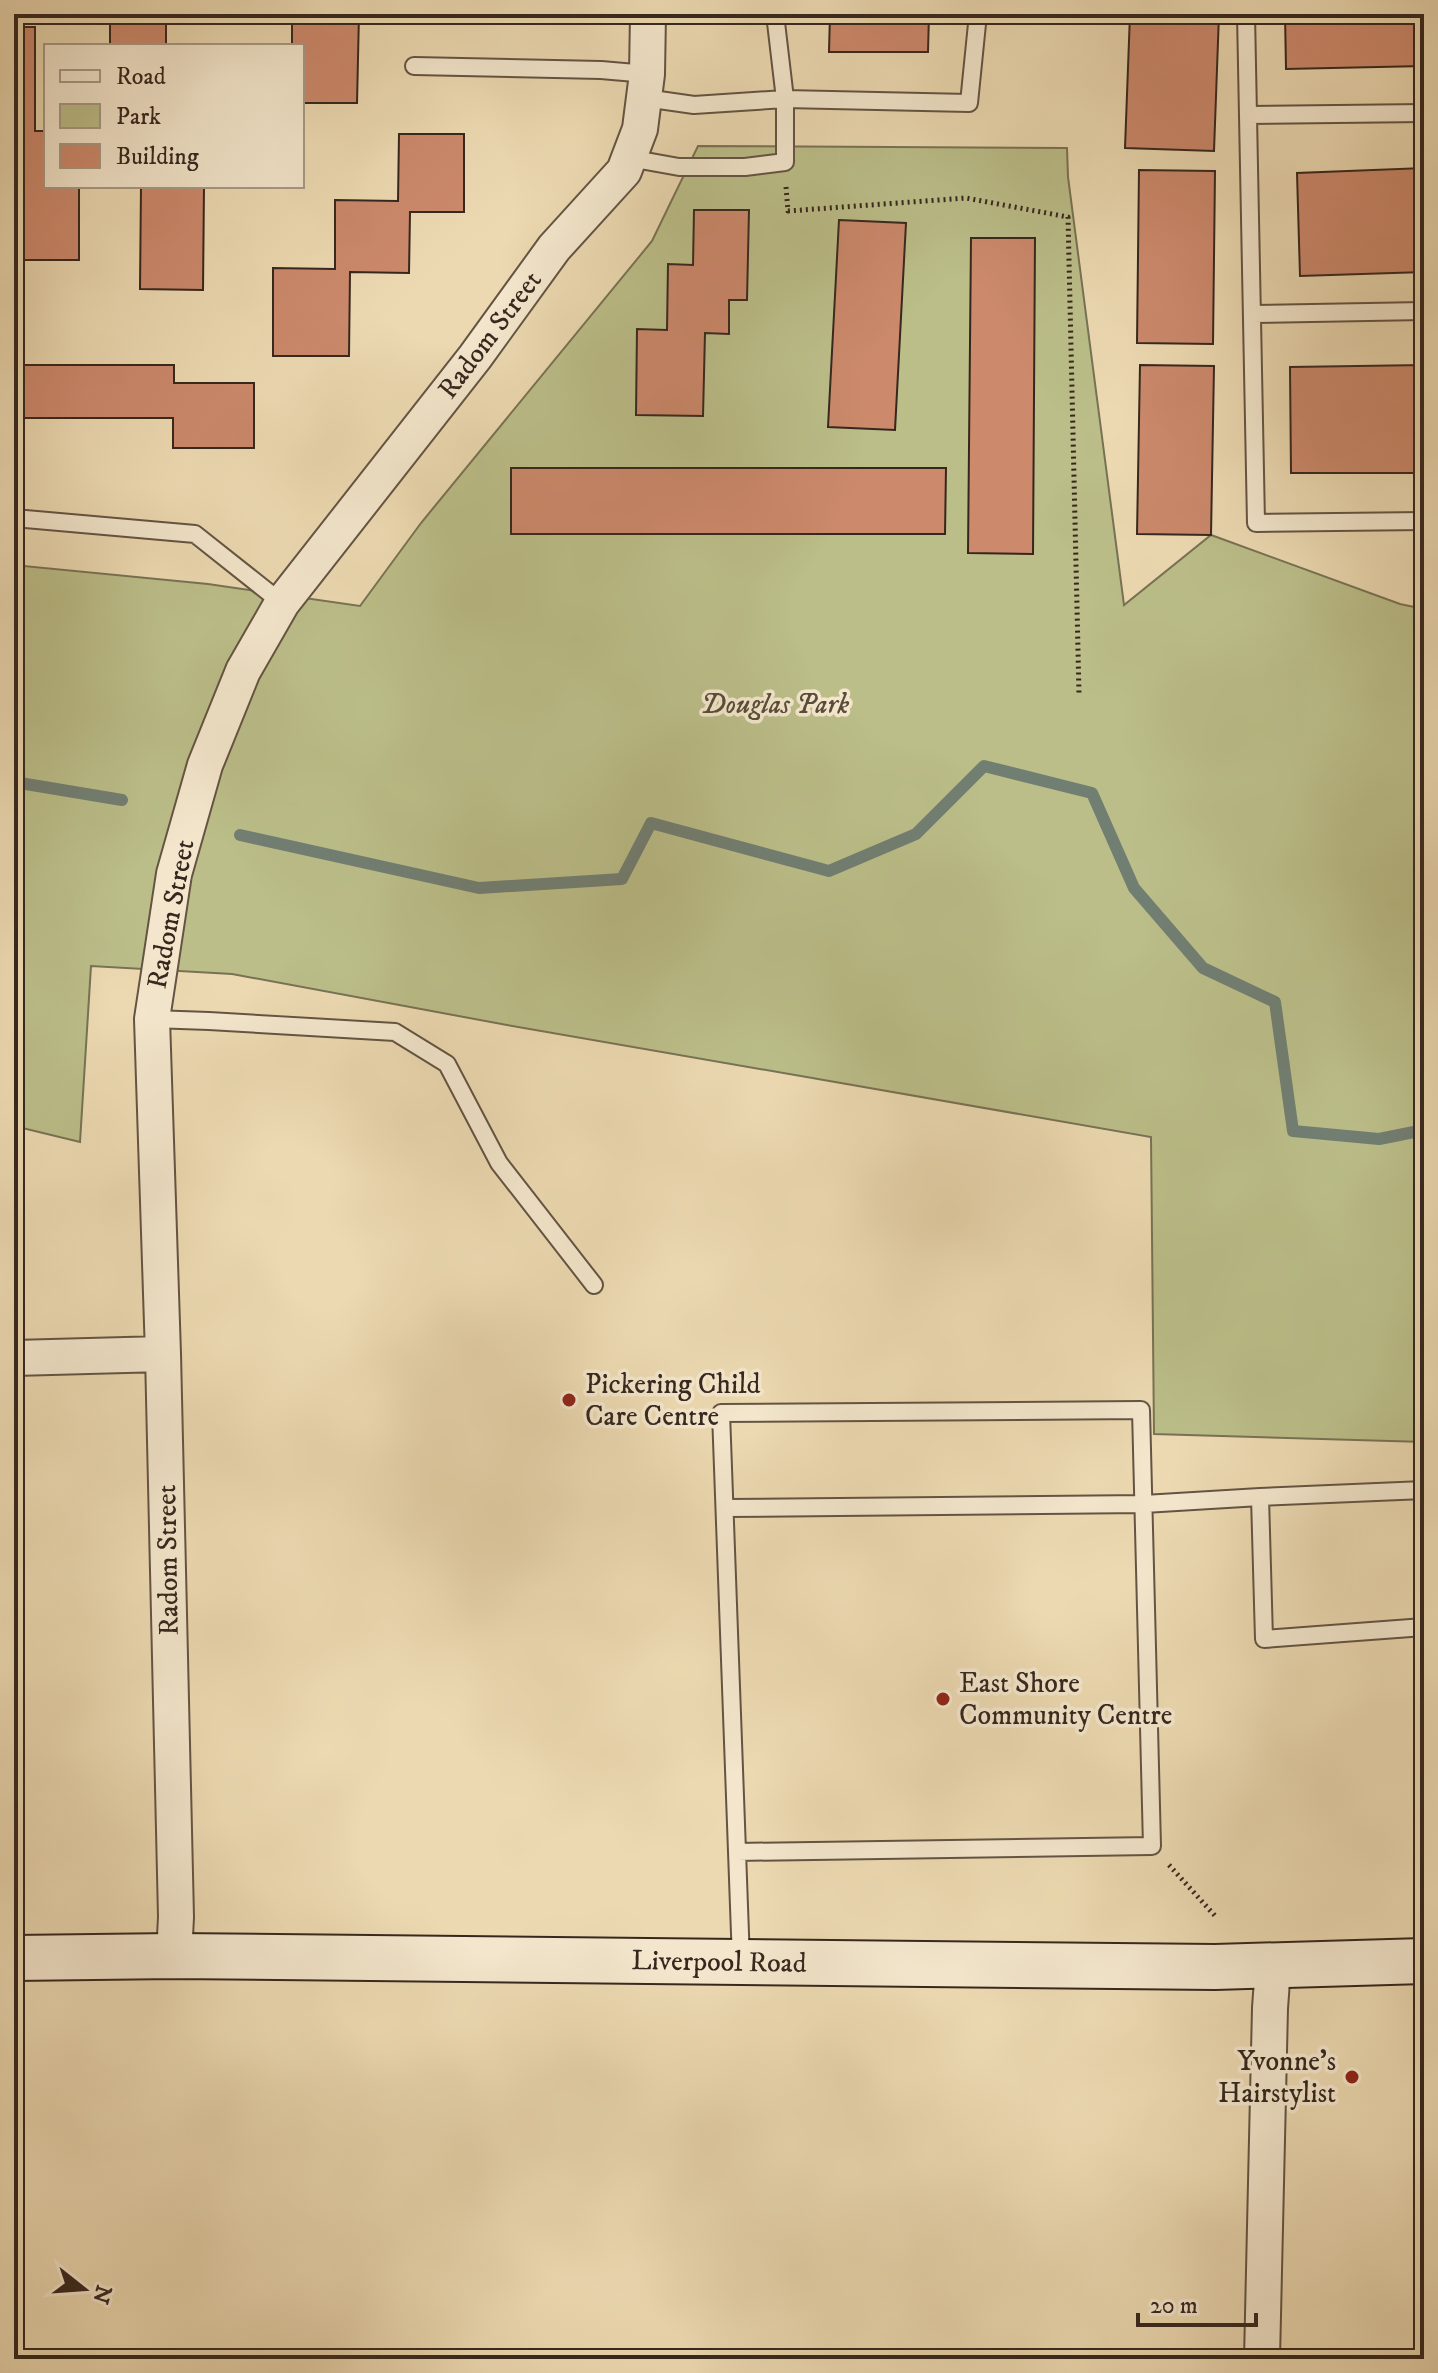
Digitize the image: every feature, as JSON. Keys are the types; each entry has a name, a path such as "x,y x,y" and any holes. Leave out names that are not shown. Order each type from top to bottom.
{"street":[{"name":"Radom Street","path":"174,1956 176,1917 163,1354 152,1019 174,874 205,765 243,671 282,603 475,357 554,248 624,171 640,129 646,86 648,14"},
{"path":"14,1358 163,1354"},
{"name":"Liverpool Road","path":"14,1958 174,1956 1273,1967 1424,1961"},
{"path":"1262,2359 1273,1967"}],"lane":[{"path":"629,158 679,167 745,167 785,162 785,99 775,14"},
{"path":"414,66 601,70 694,105 785,99 969,103 978,14"},
{"path":"1246,14 1256,523 1424,521"},
{"path":"1248,115 1424,113"},
{"path":"1252,314 1424,311"},
{"path":"14,518 195,534 282,603"},
{"path":"152,1019 395,1032 447,1064 499,1163 594,1285"},
{"path":"737,1852 1152,1846 1141,1410 721,1413 741,1962"},
{"path":"725,1508 1144,1504 1424,1490"},
{"path":"1260,1497 1264,1639 1424,1627"}],"path":[{"path":"785,162 788,211 966,198 1068,217 1079,694"},
{"path":"1152,1846 1217,1918"}],"green space":[{"name":"Douglas Park","path":"698,146 1067,148 1068,177 1124,605 1211,535 1400,604 1424,609 1424,1442 1154,1434 1151,1137 232,974 91,966 80,1142 14,1126 14,565 208,584 360,606 421,523 652,241"}],"building":[{"path":"110,14 166,14 166,44 110,44"},
{"path":"292,14 359,14 357,103 304,103 304,44 292,44"},
{"path":"830,14 929,14 928,52 829,52"},
{"path":"1130,14 1219,14 1214,151 1125,148"},
{"path":"1285,14 1424,14 1424,66 1286,69"},
{"path":"14,27 35,27 35,131 44,131 44,188 79,188 79,260 14,260"},
{"path":"399,134 464,134 464,212 410,212 409,273 350,272 349,356 273,356 273,268 335,269 335,200 398,201"},
{"path":"1424,168 1424,272 1300,276 1297,173"},
{"path":"1139,170 1215,171 1213,344 1137,343"},
{"path":"141,188 204,188 203,290 140,289"},
{"path":"694,210 749,210 747,300 729,300 729,334 705,333 703,416 636,415 637,329 667,330 668,264 693,265"},
{"path":"839,220 906,223 895,430 828,427"},
{"path":"971,238 1035,238 1033,554 968,553"},
{"path":"14,365 174,365 174,383 254,383 254,448 173,448 173,418 14,418"},
{"path":"1140,365 1214,366 1211,535 1137,534"},
{"path":"1424,365 1424,473 1291,473 1290,367"},
{"path":"511,468 946,468 945,534 511,534"}],"waterway":[{"path":"240,835 479,888 622,879 651,823 829,871 916,834 984,766 1092,793 1134,888 1203,968 1275,1002 1293,1131 1379,1139 1424,1130"},
{"path":"14,782 122,800"}],"place":[{"name":"Pickering Child Care Centre","path":"569,1400"},
{"name":"East Shore Community Centre","path":"943,1699"},
{"name":"Yvonne's Hairstylist","path":"1352,2077"}]}
